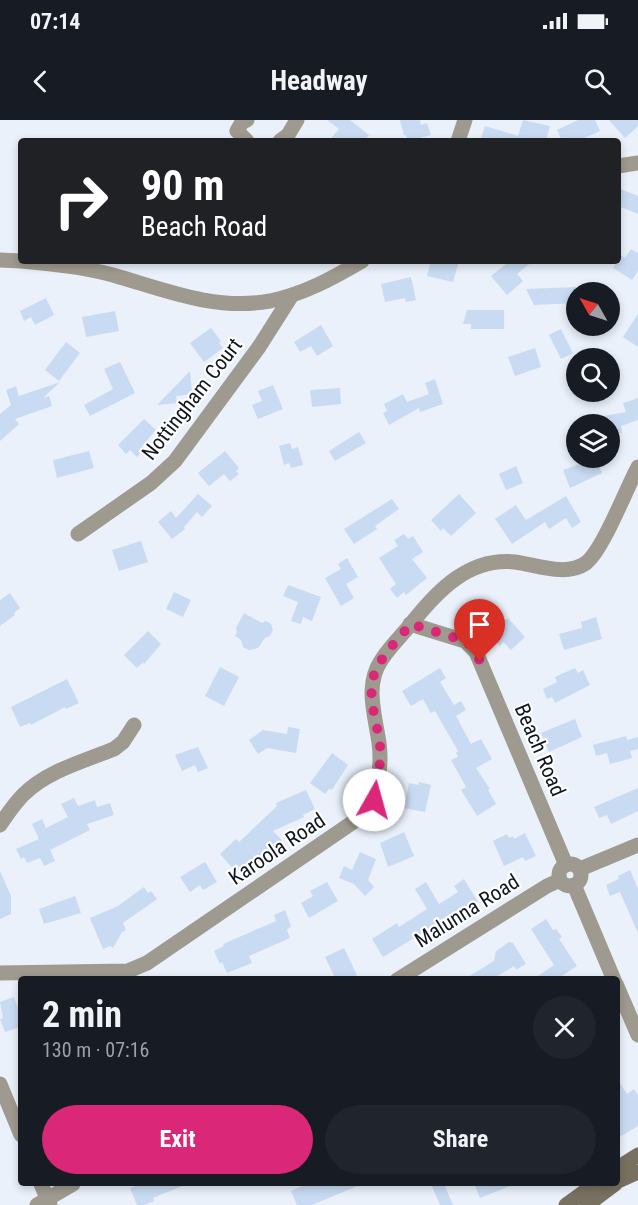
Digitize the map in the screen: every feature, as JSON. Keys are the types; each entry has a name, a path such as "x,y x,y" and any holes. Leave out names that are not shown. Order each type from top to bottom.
{"main road":[{"path":"620,1166 638,1155"},
{"path":"620,1181 638,1172"},
{"path":"566,1205 592,1186"},
{"path":"587,1205 612,1186"},
{"path":"597,1205 613,1186"}],"street":[{"path":"244,138 237,131 239,126 247,120"},
{"path":"284,138 297,120"},
{"path":"459,138 465,120"},
{"path":"621,166 638,163"},
{"path":"0,260 18,261"},
{"path":"53,264 93,271 189,298 223,304 269,301 292,295 336,277 357,264"},
{"name":"Nottingham Court","path":"78,534 151,483 175,460 259,347 292,295"},
{"name":"Karoola Road","path":"0,973 130,975 362,816 374,800 380,746 372,706 371,687 381,660 422,608 438,592 469,569 480,564 513,562 566,570 586,562 594,555 602,542 638,467"},
{"name":"Beach Road","path":"411,624 465,641 476,652 573,867"},
{"path":"0,825 29,789 55,773 114,749 123,742 134,725"},
{"path":"612,976 567,883 580,880 573,867 638,845"},
{"name":"Malunna Road","path":"403,976 547,886 567,883"},
{"path":"620,993 638,1035"},
{"path":"0,1084 18,1128"},
{"path":"41,1186 45,1203 70,1186"}],"building":[{"path":"327,120 350,120 369,135 366,138 332,138 339,129"},
{"path":"400,120 420,120 421,125 427,123 431,135 407,138"},
{"path":"523,120 550,126 547,138 481,138 485,126 518,136"},
{"path":"578,120 595,120 600,131 585,138 561,138 557,130"},
{"path":"609,120 638,120 638,126 625,138"},
{"path":"621,189 638,196 638,214 621,207"},
{"path":"631,249 638,253 638,271 632,280 613,268 615,264 621,264 621,255 625,258"},
{"path":"430,264 458,264 453,282 427,276"},
{"path":"506,264 529,264 517,274 523,281 507,295 491,276"},
{"path":"411,277 416,300 406,302 405,298 385,302 381,284"},
{"path":"566,287 566,303 534,305 526,289"},
{"path":"46,298 54,315 35,325 31,317 24,321 20,311"},
{"path":"467,310 504,310 504,329 471,329 471,324 463,324"},
{"path":"115,311 119,331 86,337 82,317"},
{"path":"638,314 638,347 623,337"},
{"path":"321,325 333,346 317,356 311,346 300,352 294,342"},
{"path":"211,328 221,341 219,343 223,348 204,362 190,343"},
{"path":"561,329 570,348 566,348 566,356 561,359 549,335"},
{"path":"66,342 80,353 59,381 45,370"},
{"path":"535,348 541,367 515,376 508,357"},
{"path":"120,362 135,393 90,416 84,405 113,389 104,369"},
{"path":"190,371 192,394 176,396 177,403 157,405"},
{"path":"435,379 443,404 420,412 419,408 389,425 383,413 387,411 384,404 403,394 407,402 429,394 425,383"},
{"path":"60,382 43,398 49,396 52,406 15,419 19,424 0,441 0,414 11,405 6,390 16,386 19,396"},
{"path":"273,385 283,409 258,419 252,405 262,401 258,391"},
{"path":"340,388 341,404 312,407 310,390"},
{"path":"638,398 638,420 621,426 622,433 620,433 620,414 615,414 626,412 623,403"},
{"path":"144,419 156,430 142,446 145,449 137,457 130,450 126,454 118,445"},
{"path":"359,432 366,443 335,461 329,451"},
{"path":"290,443 292,449 298,447 303,465 291,468 289,463 284,465 279,446"},
{"path":"89,451 94,468 57,478 53,460"},
{"path":"225,451 239,468 236,471 239,474 230,481 224,474 209,486 198,473"},
{"path":"516,466 523,483 506,490 499,474"},
{"path":"600,468 602,473 570,488 563,470"},
{"path":"198,494 212,506 202,517 197,512 184,527 185,529 172,539 158,522 171,511 176,518"},
{"path":"459,494 476,513 451,536 443,528 441,531 431,520"},
{"path":"566,496 581,522 572,528 566,518 549,529 545,522 512,544 495,519 516,505 526,520"},
{"path":"392,499 399,509 375,526 377,529 354,544 344,529"},
{"path":"404,534 408,539 413,536 423,552 412,559 427,578 406,595 404,592 397,598 390,589 396,584 379,558 398,546 394,540"},
{"path":"141,541 148,562 119,571 112,550"},
{"path":"347,558 358,577 346,584 354,598 341,606 325,578 341,569 338,564"},
{"path":"288,585 321,597 312,621 303,617 301,624 291,621 298,602 283,596"},
{"path":"174,592 191,600 183,617 166,609"},
{"path":"10,593 20,608 14,613 15,615 0,626 0,600"},
{"path":"244,613 262,623 266,621 271,624 273,630 270,636 265,638 258,648 249,650 243,647 241,640 235,636 236,628"},
{"path":"596,617 602,639 564,650 559,634 582,628 581,622"},
{"path":"508,618 525,637 511,650 503,642 500,646 489,634"},
{"path":"148,631 161,644 144,664 143,662 137,668 124,655"},
{"path":"220,667 239,677 224,706 205,696"},
{"path":"440,668 446,678 440,682 454,705 461,701 466,710 456,716 471,744 481,739 492,759 476,768 490,789 488,790 496,804 477,816 461,790 466,787 451,760 458,757 456,753 458,751 435,711 431,713 423,699 411,706 402,691"},
{"path":"575,668 578,673 583,670 590,685 555,703 552,697 547,699 543,689 557,682 555,677"},
{"path":"67,679 79,703 66,709 65,707 31,725 30,723 20,727 11,707"},
{"path":"575,719 582,737 549,752 541,733"},
{"path":"288,727 300,729 296,753 267,748 258,754 249,740 263,730 287,734"},
{"path":"626,736 627,740 638,737 638,749 630,751 632,758 610,764 607,753 596,756 593,745"},
{"path":"198,747 208,768 198,772 195,765 182,771 175,755"},
{"path":"332,753 348,765 332,790 329,789 325,794 310,783"},
{"path":"419,782 431,785 425,812 404,808 409,783 419,785"},
{"path":"638,788 638,811 611,824 607,815 599,818 594,807"},
{"path":"306,790 315,809 303,815 304,817 273,831 282,840 273,848 270,846 247,867 245,865 236,872 220,854 236,839 239,842 277,806 276,803"},
{"path":"74,798 78,806 95,800 97,807 110,803 114,815 87,824 90,830 50,850 55,861 44,866 40,858 27,863 24,857 21,859 16,849 39,839 32,824 42,819 46,828 68,817 61,804"},
{"path":"404,832 414,856 388,867 380,843"},
{"path":"525,833 536,856 525,861 523,857 504,866 493,841 507,834 509,838 513,836 514,839"},
{"path":"360,852 376,859 368,880 374,887 365,896 354,884 339,878 344,866 352,870"},
{"path":"205,862 217,882 203,890 200,885 190,892 180,877"},
{"path":"630,870 638,889 638,933 620,892 610,896 606,885 619,879 618,876"},
{"path":"0,871 11,896 11,914 0,919"},
{"path":"464,879 478,902 467,909 465,906 444,919 446,922 437,927 435,925 383,957 372,939 397,923 399,927 427,909 415,889 426,882 439,904 458,892 454,886"},
{"path":"327,882 338,901 309,918 301,903 313,896 310,891"},
{"path":"144,887 148,893 151,891 157,899 123,923 126,930 122,932 113,948 110,946 103,949 90,918 118,906"},
{"path":"75,896 81,913 44,924 39,909"},
{"path":"285,910 291,926 287,930 290,938 249,956 252,963 227,973 214,951 224,946 223,944 276,921 274,915"},
{"path":"546,919 553,930 556,929 562,937 559,939 577,966 562,976 538,976 554,965 531,929"},
{"path":"509,942 513,943 526,964 516,970 514,966 498,976 470,976 494,961 496,951"},
{"path":"344,948 357,975 334,976 325,957"},
{"path":"14,997 18,1008 18,1028 5,1032 0,1019 3,1018 0,1002"},
{"path":"620,1083 627,1094 634,1089 638,1095 638,1126 620,1137"},
{"path":"182,1186 153,1198 154,1201 144,1205 137,1205 130,1188"},
{"path":"302,1186 357,1186 312,1205 297,1205 291,1191"},
{"path":"432,1186 445,1186 453,1205 440,1205"},
{"path":"475,1186 510,1186 480,1198"}],"route":[{"path":"374,800 380,746 372,706 371,687 381,660 411,624 465,641 476,652 480,661"}]}
